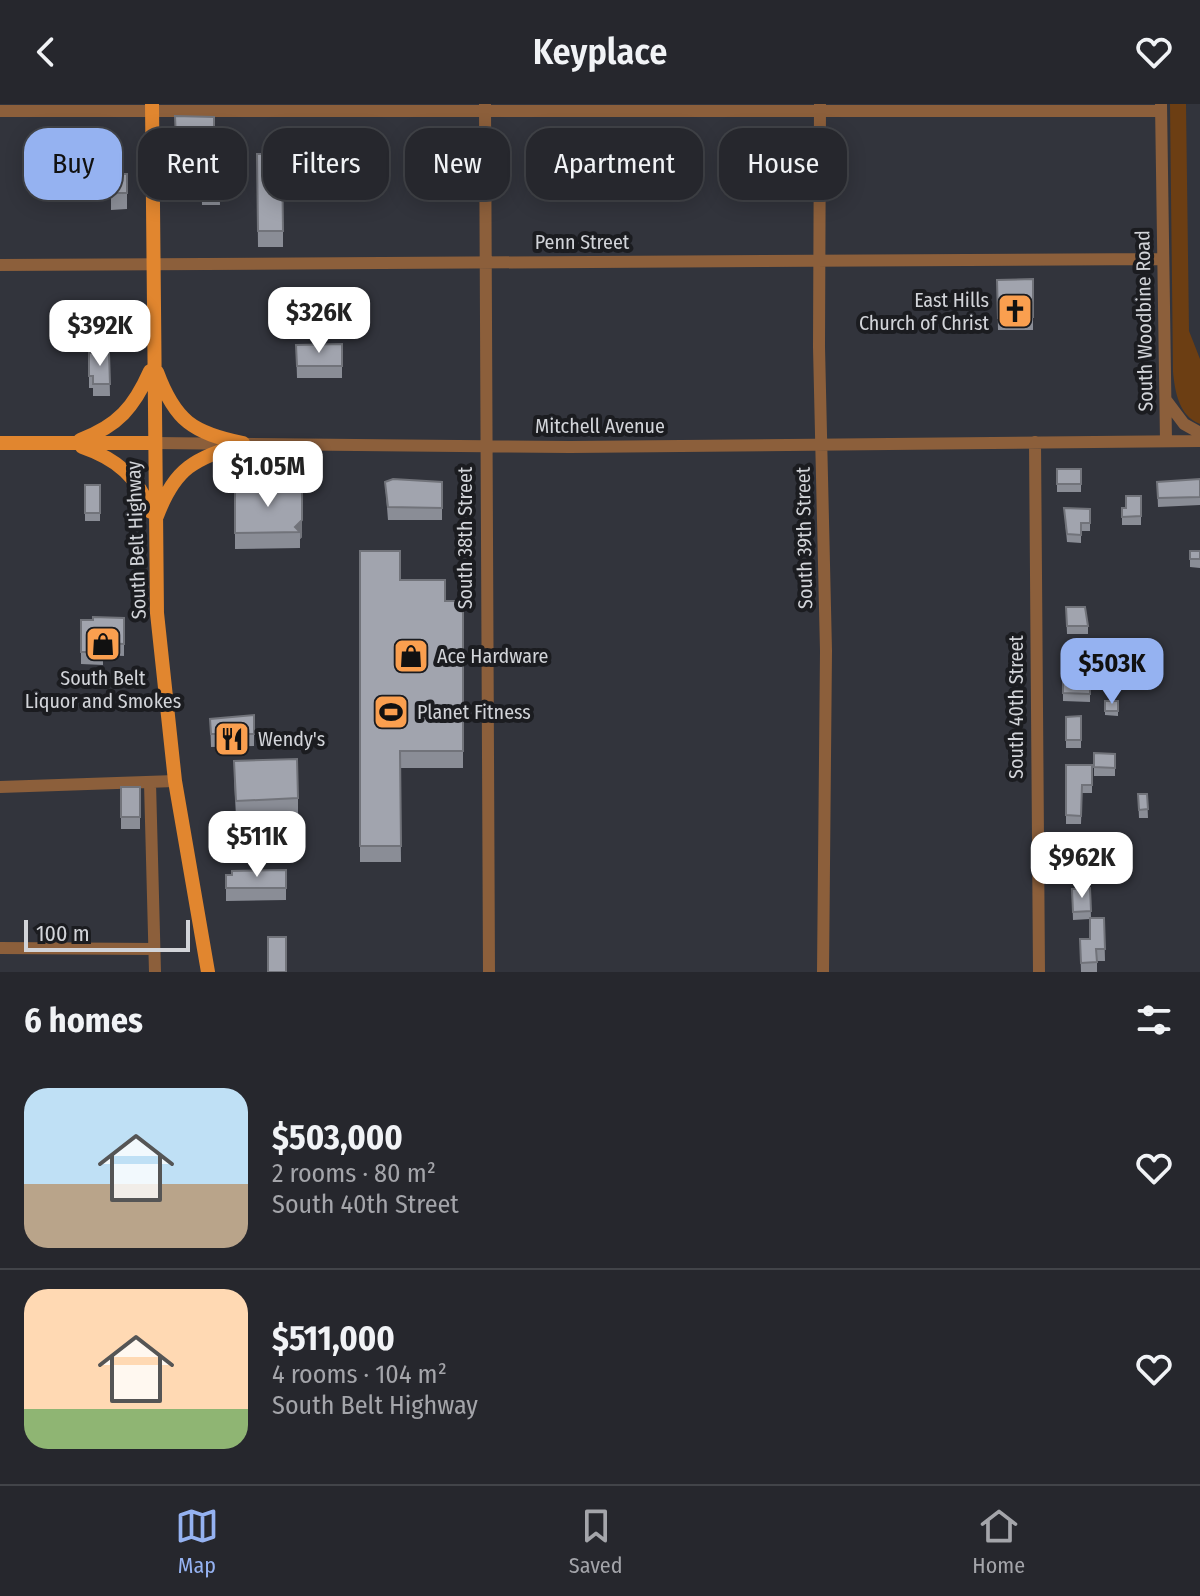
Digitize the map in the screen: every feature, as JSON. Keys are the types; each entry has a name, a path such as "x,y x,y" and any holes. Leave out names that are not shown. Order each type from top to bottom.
{"main road":[{"name":"South Belt Highway","path":"152,106 157,613 175,781 208,972"},
{"path":"72,443 109,428 122,418 132,408 153,363"},
{"path":"153,363 168,398 186,423 214,437 243,443"},
{"name":"Mitchell Avenue","path":"0,443 153,443"},
{"path":"72,443 118,464 132,475 141,489 154,524"},
{"path":"154,524 171,483 182,469 200,458 243,443"}],"street":[{"path":"0,111 152,106 1161,108"},
{"name":"South 38th Street","path":"485,108 489,972"},
{"name":"South Woodbine Road","path":"1161,108 1166,441"},
{"name":"South 39th Street","path":"820,109 819,261 826,651 823,972"},
{"name":"Penn Street","path":"0,265 1163,259"},
{"path":"1165,398 1184,424 1200,433"},
{"name":"Mitchell Avenue","path":"153,443 485,445 1200,441"},
{"name":"South 40th Street","path":"1035,442 1039,972"},
{"path":"0,787 175,781"},
{"path":"150,783 155,972"},
{"path":"0,948 154,949"}],"shaded area":[{"path":"1170,104 1186,104 1189,331 1200,359 1200,424 1183,409 1173,372"}],"building":[{"path":"175,116 214,117 214,128 176,128"},
{"path":"257,154 263,154 263,200 283,200 283,231 258,231"},
{"path":"122,174 127,174 127,193 122,193"},
{"name":"East Hills Church of Christ","path":"1033,279 1033,317 998,318 997,280"},
{"path":"342,344 342,366 297,366 296,345"},
{"path":"89,353 109,353 110,384 93,384 93,376 89,376"},
{"path":"1057,469 1081,469 1081,484 1057,484"},
{"path":"393,479 442,482 442,508 388,507 385,482"},
{"path":"1200,479 1200,497 1158,498 1157,482"},
{"path":"85,485 100,485 100,513 85,513"},
{"path":"302,485 302,520 295,527 300,532 235,533 235,490 238,486"},
{"path":"1126,496 1141,496 1141,516 1122,517"},
{"path":"1064,508 1090,509 1090,523 1081,523 1081,535 1067,534"},
{"path":"360,551 400,551 400,580 445,580 445,601 463,601 463,751 400,751 401,846 360,846"},
{"path":"1190,551 1200,551 1200,559 1190,559"},
{"path":"1066,607 1085,607 1088,626 1067,626"},
{"path":"93,617 124,618 124,644 103,643 103,652 81,652 81,620 93,620"},
{"path":"1063,679 1090,680 1090,694 1063,693"},
{"path":"1105,701 1118,701 1118,711 1105,711"},
{"path":"254,715 254,734 211,734 210,719"},
{"path":"1081,716 1081,740 1066,740 1066,717"},
{"path":"1094,753 1115,754 1115,768 1094,767"},
{"path":"297,759 298,798 236,801 234,761"},
{"path":"1066,765 1092,765 1092,785 1082,785 1081,816 1066,815"},
{"path":"121,787 140,787 140,817 121,817"},
{"path":"1138,794 1147,794 1148,809 1139,810"},
{"path":"1084,849 1086,861 1069,863 1068,851"},
{"path":"286,870 286,888 226,888 226,875 232,875 232,871"},
{"path":"1090,888 1091,911 1073,912 1072,889"},
{"path":"1090,918 1104,918 1105,949 1096,949 1097,962 1081,963 1080,939 1090,939"},
{"path":"268,937 286,937 286,972 268,972"}],"place":[{"name":"East Hills Church of Christ","path":"1015,311"},
{"name":"South Belt Liquor and Smokes","path":"103,644"},
{"name":"Ace Hardware","path":"411,656"},
{"name":"Planet Fitness","path":"391,712"},
{"name":"Wendy's","path":"232,739"}]}
